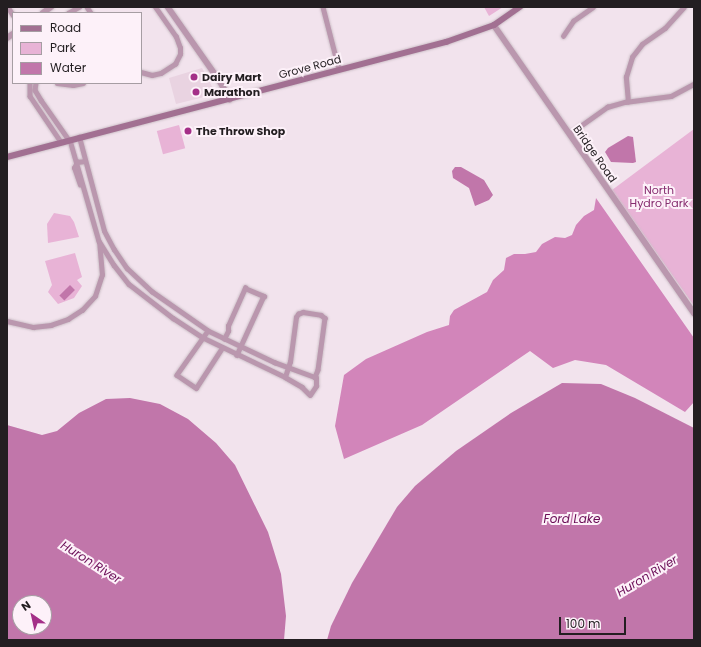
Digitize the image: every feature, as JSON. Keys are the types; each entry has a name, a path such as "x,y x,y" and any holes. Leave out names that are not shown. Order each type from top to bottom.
{"main road":[{"name":"Grove Road","path":"7,157 78,137 446,42 494,25 520,7"}],"street":[{"path":"70,12 79,7"},
{"path":"142,72 152,75 161,73 174,64 180,54 180,48 176,38 154,7"},
{"path":"168,7 220,81 230,99"},
{"path":"323,7 338,69"},
{"path":"563,36 573,20 593,7"},
{"path":"628,102 626,77 632,57 642,44 665,28 684,7"},
{"name":"Bridge Road","path":"494,25 694,313"},
{"path":"30,84 30,96 61,142"},
{"path":"7,321 33,327 51,325 68,319 82,310 94,296 102,276 99,241 70,140 41,100 35,90 36,84"},
{"path":"65,84 78,84"},
{"path":"569,134 607,107 628,102 671,96 694,84"},
{"path":"78,137 101,222 119,259 140,282 208,331 241,348 288,368 315,377"},
{"path":"85,160 77,162 74,168 83,196 87,200"},
{"path":"84,191 92,189"},
{"path":"94,225 101,222"},
{"path":"99,241 114,265 129,284 147,299 202,337 222,348 285,377 302,387 310,395 316,386 315,377 325,321 321,315 303,312 298,314 285,377"},
{"path":"114,265 119,259"},
{"path":"224,339 228,331 228,326 245,288 264,296 237,355"},
{"path":"147,299 152,292"},
{"path":"208,331 202,337 177,375 196,388 222,348"}],"shaded area":[{"path":"202,68 216,94 176,104 169,78"},
{"path":"596,198 694,338 694,402 685,412 606,365 575,360 553,368 530,351 422,425 344,459 335,426 344,375 366,359 427,332 449,325 450,316 454,310 487,292 493,280 504,270 506,258 514,254 536,252 542,244 555,237 565,238 572,235 576,225 584,216 594,210"}],"green space":[{"path":"484,7 503,7 489,16"},
{"path":"179,125 185,148 163,154 157,131"},
{"name":"North Hydro Park","path":"694,129 694,306 612,190"},
{"path":"54,213 70,216 74,222 79,237 48,243 47,224"},
{"path":"75,253 82,277 77,280 82,286 74,298 58,304 48,292 52,285 45,261"}],"water":[{"path":"628,136 633,137 636,162 611,162 605,152 608,148"},
{"path":"455,167 461,167 484,180 493,195 489,200 475,206 469,188 453,178 452,171"},
{"path":"70,285 75,290 64,301 59,296"},
{"name":"Ford Lake","path":"562,383 601,384 635,398 694,428 694,640 327,640 331,626 352,583 397,507 415,486 456,451 511,413"},
{"name":"Huron River","path":"130,398 160,404 188,419 216,443 235,465 268,532 281,574 286,616 284,640 7,640 7,425 42,435 57,431 79,413 106,399"}],"place":[{"name":"Dairy Mart","path":"194,77"},
{"name":"Marathon","path":"196,92"},
{"name":"The Throw Shop","path":"188,131"}]}
